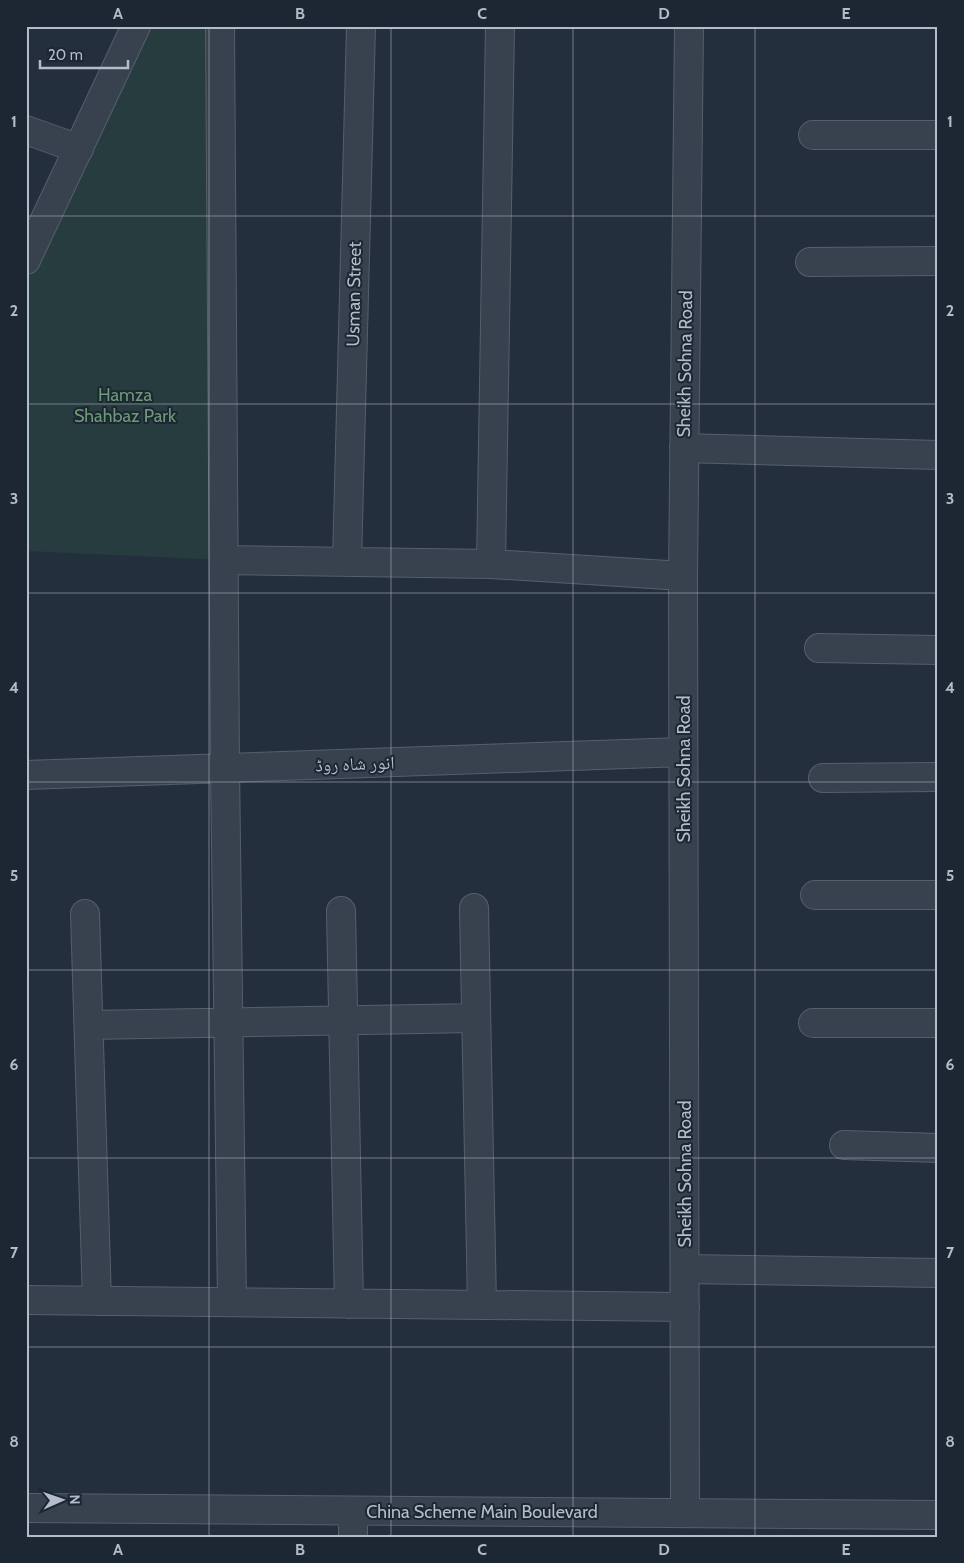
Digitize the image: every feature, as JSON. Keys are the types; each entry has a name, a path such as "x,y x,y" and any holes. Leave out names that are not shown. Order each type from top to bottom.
{"street":[{"path":"26,260 136,26"},
{"path":"220,26 225,768 232,1302"},
{"name":"Usman Street","path":"347,562 361,26"},
{"path":"491,564 500,26"},
{"name":"Sheikh Sohna Road","path":"685,1513 683,576 689,26"},
{"path":"26,130 79,149"},
{"path":"813,135 938,135"},
{"path":"810,262 938,261"},
{"path":"684,448 938,455"},
{"path":"224,560 491,564 683,576"},
{"path":"819,648 938,650"},
{"name":"انور شاہ روڈ","path":"26,775 684,752"},
{"path":"823,778 938,777"},
{"path":"815,895 938,895"},
{"path":"474,908 482,1305"},
{"path":"341,911 349,1304"},
{"path":"85,914 97,1301"},
{"path":"89,1025 228,1024 475,1018"},
{"path":"813,1023 938,1023"},
{"path":"844,1146 938,1148"},
{"path":"685,1269 938,1273"},
{"path":"26,1300 686,1307"},
{"name":"China Scheme Main Boulevard","path":"26,1508 353,1524 685,1513 883,1526 938,1515"}],"green space":[{"name":"Hamza Shahbaz Park","path":"136,26 220,26 224,560 26,551 26,260"}]}
